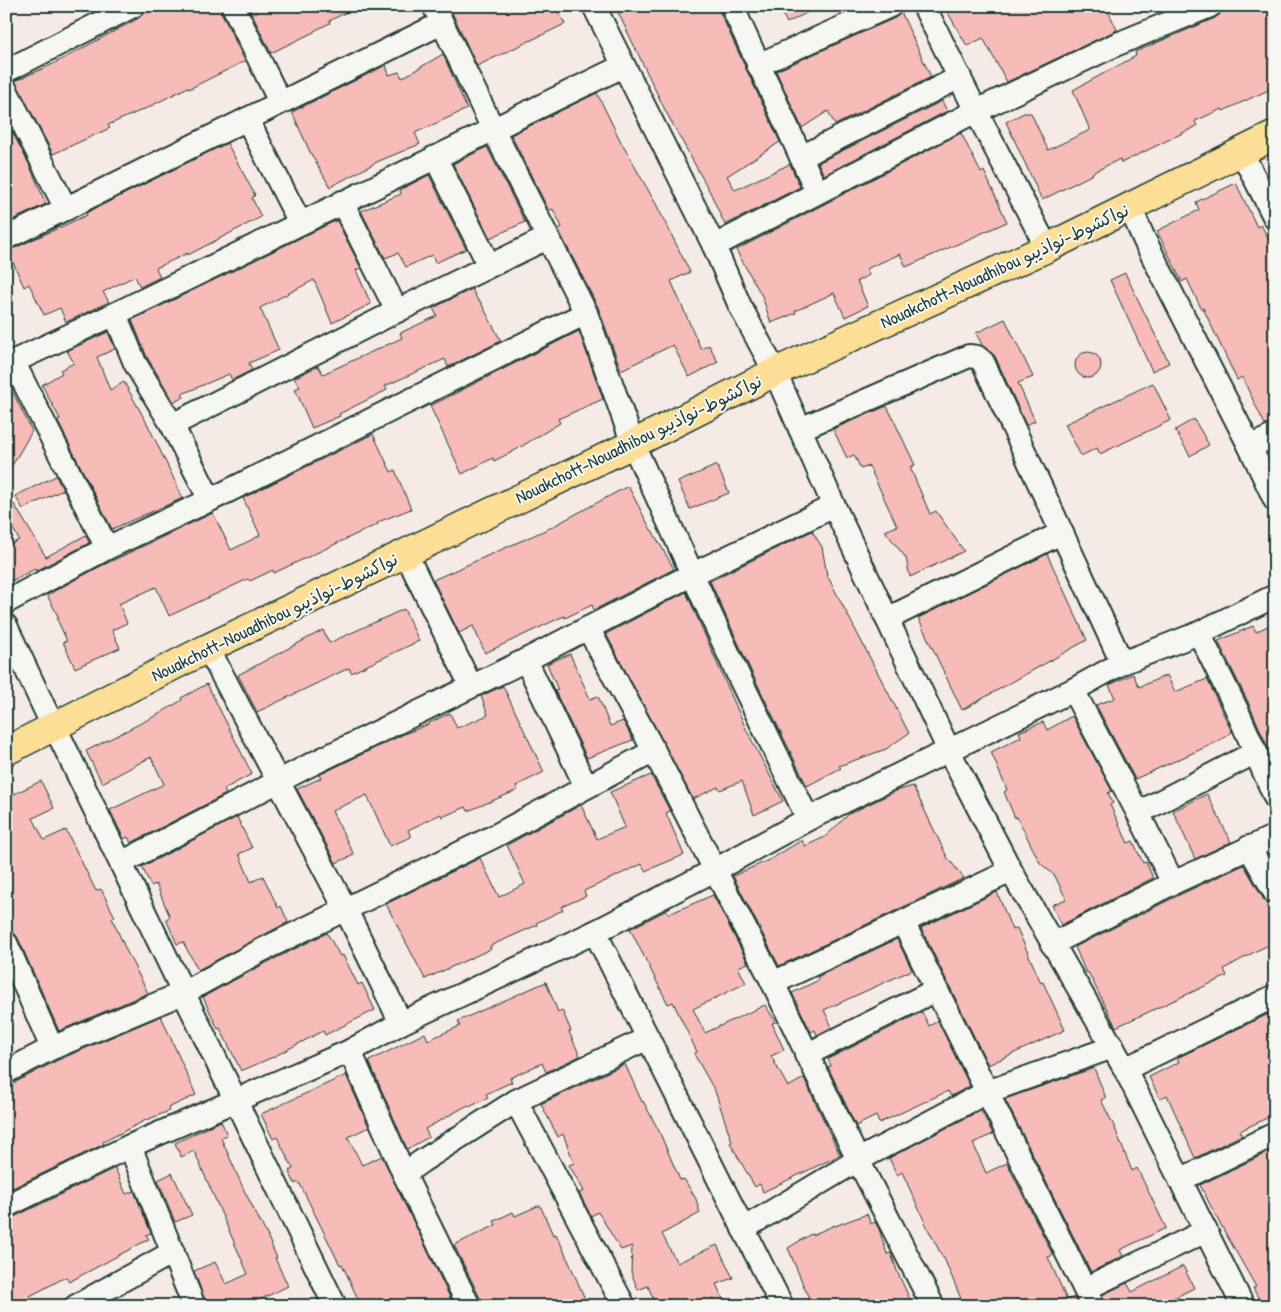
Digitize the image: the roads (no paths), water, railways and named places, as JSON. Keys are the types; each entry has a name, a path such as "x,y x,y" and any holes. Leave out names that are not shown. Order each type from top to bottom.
{"highway":[{"name":"Nouakchott-Nouadhibou نواكشوط-نواذيبو","path":"6,751 208,648 633,444 775,372 1047,248 1275,134"}],"street":[{"path":"6,71 132,6"},
{"path":"233,6 280,102"},
{"path":"594,6 714,246 740,306 775,372 834,506 949,751 1011,871 1125,1069 1243,1306"},
{"path":"732,6 817,192"},
{"path":"758,65 890,6"},
{"path":"924,6 1047,248"},
{"path":"714,246 976,110 1115,45 1210,6"},
{"path":"6,238 280,102 438,14 493,129 586,313 633,444 740,679 808,819"},
{"path":"107,548 10,363 115,314 623,66"},
{"path":"801,157 960,77"},
{"path":"6,90 66,209"},
{"path":"247,119 300,223"},
{"path":"1241,151 1275,218"},
{"path":"435,157 488,265"},
{"path":"342,202 396,311"},
{"path":"1130,207 1144,239 1275,500"},
{"path":"172,425 488,265 547,238"},
{"path":"6,602 107,548 210,500 586,313"},
{"path":"115,314 135,363 172,425 210,500"},
{"path":"800,429 969,356 977,357 983,362 1122,663"},
{"path":"1250,447 1275,435"},
{"path":"121,863 526,660 692,574 834,506"},
{"path":"887,619 1061,533"},
{"path":"406,554 471,686"},
{"path":"6,1206 130,1146 350,1051 401,1024 595,932 808,819 1073,690 1122,663 1199,633 1275,596"},
{"path":"6,626 335,1306"},
{"path":"588,628 654,751 773,983 858,1160 933,1306"},
{"path":"1199,633 1236,708 1275,797"},
{"path":"208,648 346,910 401,1024"},
{"path":"526,660 586,787"},
{"path":"1073,690 1173,883"},
{"path":"6,1072 52,1048 183,993 260,952 495,836 654,751"},
{"path":"1138,813 1256,752"},
{"path":"1052,944 1173,883 1275,836"},
{"path":"1249,847 1275,892"},
{"path":"773,983 1011,871"},
{"path":"903,922 1089,1298 1206,1231"},
{"path":"595,932 782,1306"},
{"path":"6,943 52,1048"},
{"path":"806,1055 936,990"},
{"path":"1125,1069 1275,996"},
{"path":"404,1174 516,1102 648,1038"},
{"path":"743,1229 858,1160 987,1092 1113,1047"},
{"path":"350,1051 404,1174 469,1306"},
{"path":"516,1102 624,1306"},
{"path":"1180,1180 1275,1134"},
{"path":"130,1146 194,1306"},
{"path":"76,1306 104,1299 173,1252"}]}
